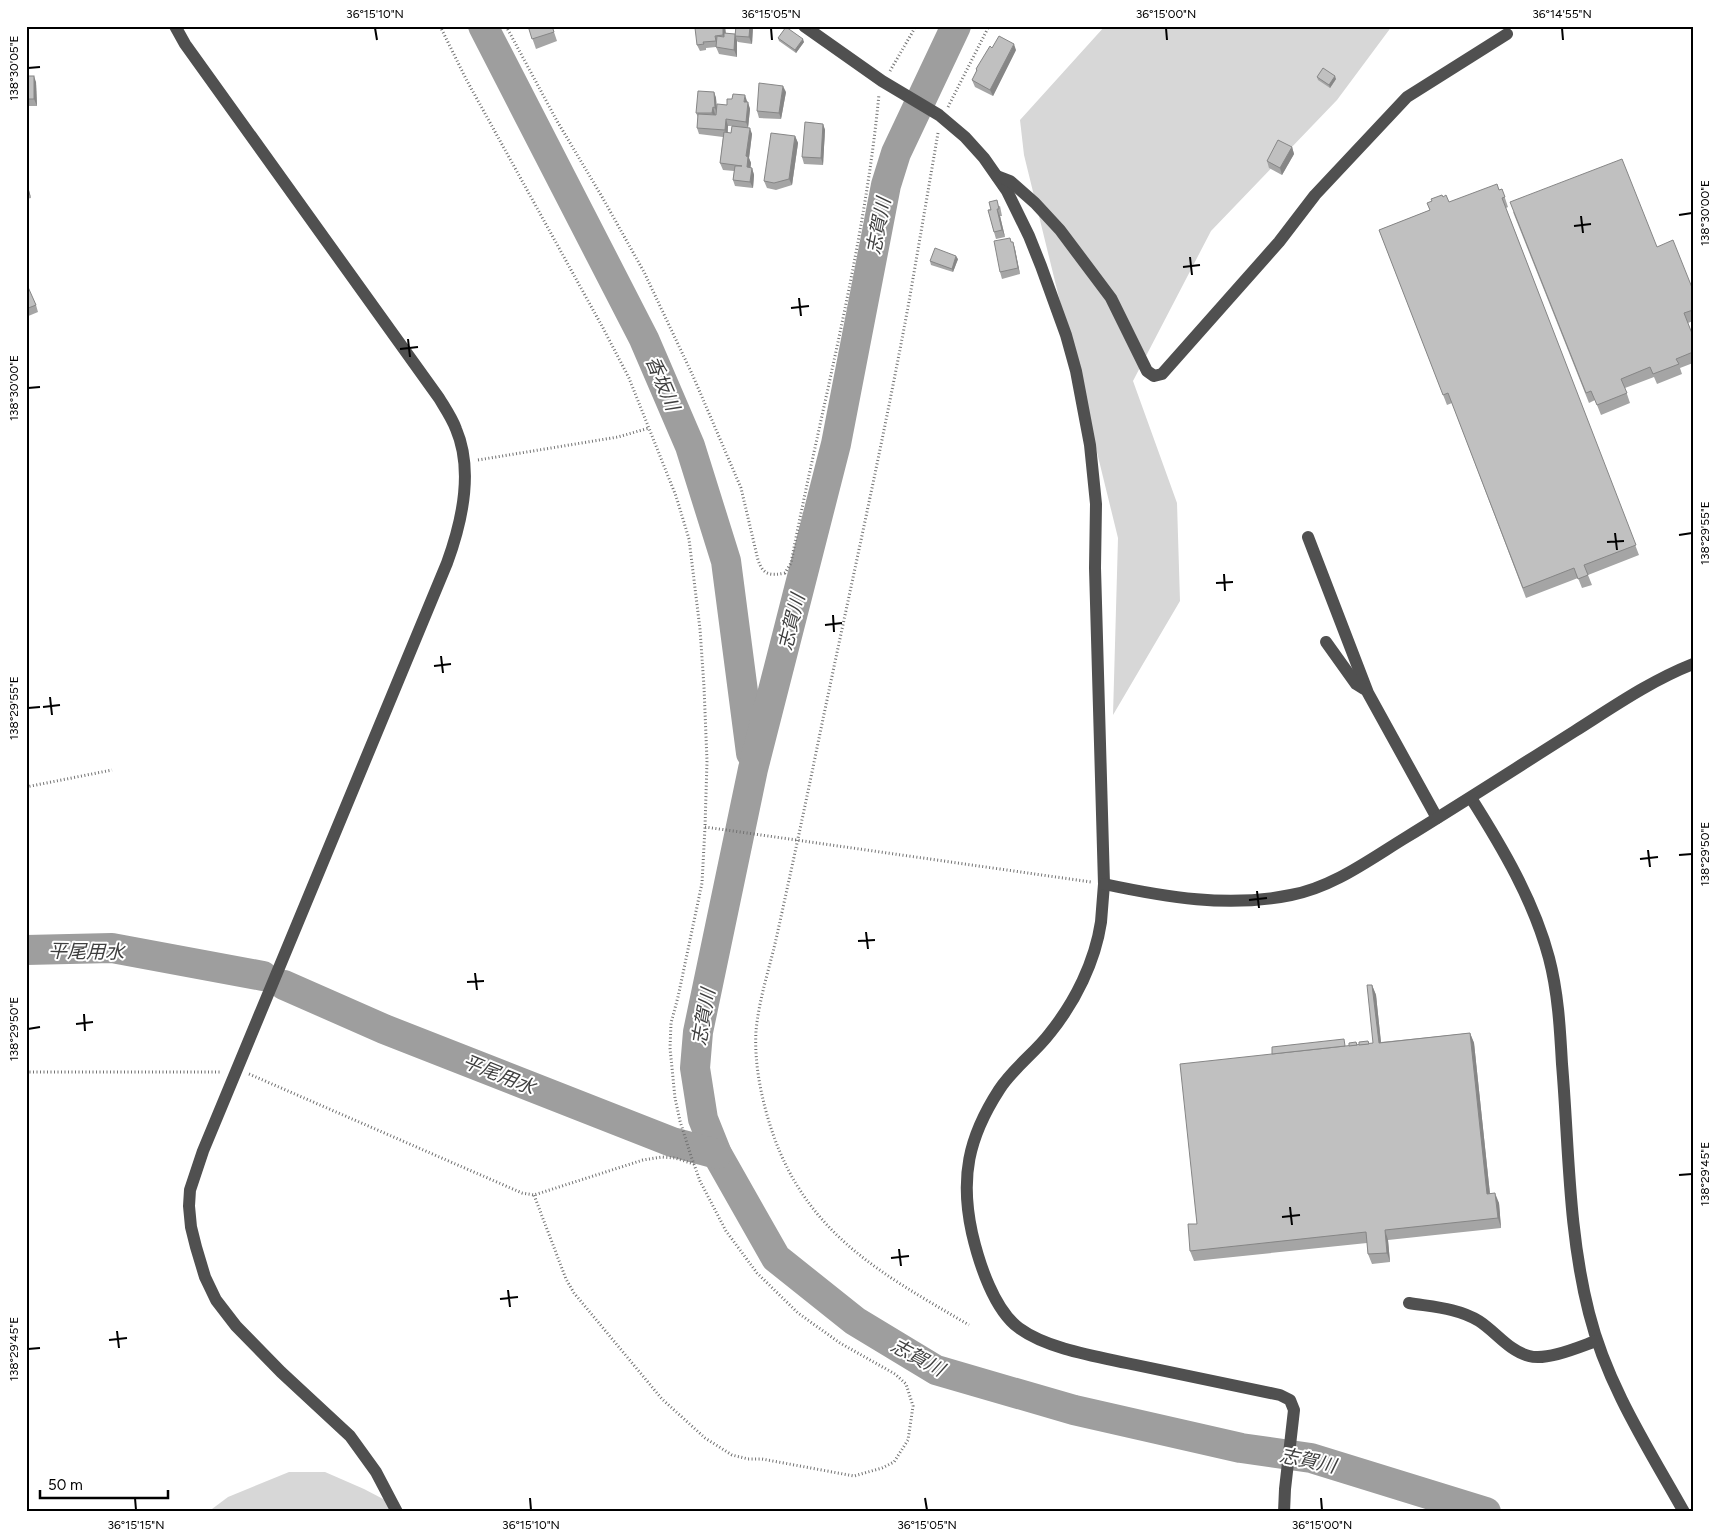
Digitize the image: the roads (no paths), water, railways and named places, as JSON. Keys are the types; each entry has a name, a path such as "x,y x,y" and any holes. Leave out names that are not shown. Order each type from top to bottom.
{"street":[{"path":"175,26 185,44 439,398 457,431 464,462 465,477 460,518 447,563 203,1151 190,1190 191,1227 205,1277 216,1300 236,1326 350,1436 376,1472 397,1512"},
{"path":"804,26 886,83 941,117 965,137 984,158 1007,191 1032,244 1066,335 1076,371 1090,445 1096,504 1104,884 1101,924 1082,984 1051,1033 1000,1088 978,1129 971,1149 966,1177 967,1205 976,1250 988,1282 1008,1318 1019,1328 1031,1335 1077,1352 1280,1395 1292,1403 1293,1419 1284,1512"},
{"path":"996,175 1010,181 1036,203 1060,230 1111,298 1147,371 1154,376 1162,374 1280,242 1315,195 1407,97 1507,34"},
{"path":"1308,537 1368,692 1437,818"},
{"path":"1326,642 1356,684 1368,692"},
{"path":"1104,884 1150,894 1204,900 1239,901 1292,895 1309,890 1349,872 1471,798 1652,683 1693,664"},
{"path":"1471,798 1507,858 1541,932 1549,959 1559,1016 1571,1215 1583,1288 1596,1341 1622,1400 1684,1512"},
{"path":"1409,1303 1465,1314 1480,1322 1513,1348 1530,1357 1549,1356 1596,1341"}],"waterway":[{"name":"香坂川","path":"483,26 644,339 690,446 726,561 751,753"},
{"name":"志賀川","path":"956,26 896,153 886,185 836,444 753,769 698,1032 695,1068 703,1119 717,1154 776,1258 855,1321 936,1370 1074,1410 1241,1448 1311,1458 1486,1512"},
{"name":"平尾用水","path":"26,950 112,948 263,976"},
{"name":"平尾用水","path":"284,985 384,1029 672,1142 717,1154"}]}
